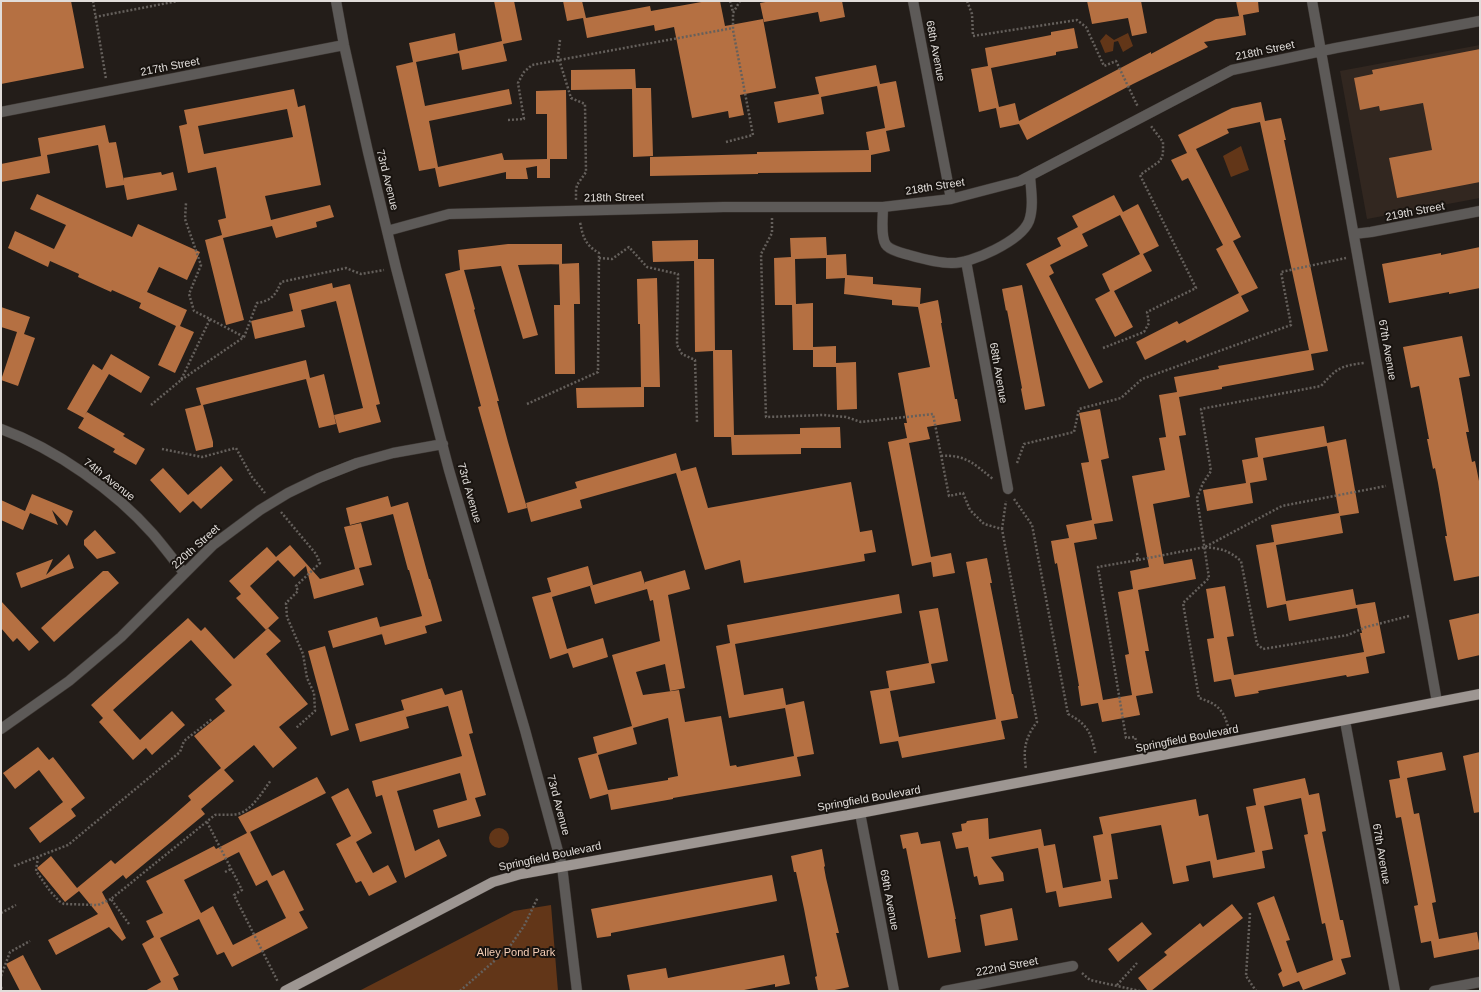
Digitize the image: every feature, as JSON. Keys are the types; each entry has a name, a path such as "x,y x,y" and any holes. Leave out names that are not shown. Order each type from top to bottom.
{"main road":[{"name":"Springfield Boulevard","path":"283,988 493,882 522,874 860,813 1480,694"}],"street":[{"name":"73rd Avenue","path":"336,1 344,46 396,268 443,444 525,730 562,866 577,991"},
{"name":"68th Avenue","path":"913,1 951,199"},
{"name":"67th Avenue","path":"1312,1 1437,702"},
{"name":"218th Street","path":"387,231 449,214 772,207 883,207 951,199 1020,181 1232,70 1480,21"},
{"name":"217th Street","path":"1,112 344,46"},
{"path":"883,207 883,236 886,245 894,250 929,261 952,263 966,261 978,257 1010,241 1024,229 1029,221 1032,204 1030,176"},
{"name":"219th Street","path":"1354,234 1372,232 1480,211"},
{"name":"68th Avenue","path":"966,261 1008,489"},
{"name":"74th Avenue","path":"1,429 58,457 108,492 136,516 154,535 184,573"},
{"name":"220th Street","path":"1,729 69,682 122,637 213,545 260,510 319,478 357,463 392,453 443,444"},
{"name":"67th Avenue","path":"1345,721 1395,991"},
{"name":"69th Avenue","path":"860,813 894,991"},
{"name":"222nd Street","path":"945,991 1073,966"},
{"path":"1434,991 1480,982"}],"path":[{"path":"92,1 108,91"},
{"path":"95,17 178,1"},
{"path":"726,142 753,135 733,28 734,13 730,1"},
{"path":"734,13 740,1"},
{"path":"967,1 972,14 973,36 1076,20 1086,27 1104,66 1116,62 1135,102 1163,142 1163,154 1160,161 1140,175 1196,288 1147,312 1149,323 1144,332 1104,348"},
{"path":"508,120 524,119 518,83 524,72 532,65 733,28"},
{"path":"527,404 598,372 599,253 590,248 583,237 577,211 577,185 586,172 584,104 571,98 558,56 560,40"},
{"path":"186,203 185,219 201,265 188,294 194,311 244,337"},
{"path":"772,207 772,233 761,254 766,417 823,415 846,417 861,422 933,414 949,496 963,493 970,510 984,524 1002,529"},
{"path":"599,258 612,259 629,247 647,267 678,274 677,345 682,354 695,360 697,422"},
{"path":"1016,466 1024,444 1074,432 1079,409 1121,398 1142,379 1291,325 1281,272 1358,255"},
{"path":"151,405 181,380 244,337 257,303 271,299 277,293 281,282 346,268 361,274 396,268"},
{"path":"181,380 210,319"},
{"path":"1232,742 1225,714 1210,702 1199,698 1183,603 1209,578 1197,498 1203,483 1211,471 1201,409 1321,386 1333,373 1345,365 1377,361"},
{"path":"162,449 202,457 236,448 252,477 272,503 316,554 320,563 296,586 298,592 286,603 287,617 302,654 307,678 314,693 315,711 296,728"},
{"path":"941,456 950,455 964,458 1008,489 1032,526 1068,714 1087,726 1092,738 1099,768"},
{"path":"1205,548 1282,506 1398,483"},
{"path":"1008,489 1002,529 1037,722 1030,731 1024,754 1028,781"},
{"path":"1142,760 1135,737 1126,738 1098,567 1205,548 1222,549 1234,555 1241,561 1257,644 1263,649 1348,635 1366,627 1422,613"},
{"path":"1137,553 1138,560"},
{"path":"14,866 68,845 180,752 184,741 212,719"},
{"path":"38,857 36,871 59,901 64,904 98,906 111,899 215,815 242,812 257,800 271,780"},
{"path":"207,822 242,890 234,896 283,988"},
{"path":"225,872 231,868"},
{"path":"460,991 508,949 524,926 538,897"},
{"path":"111,899 129,924"},
{"path":"1,913 16,905"},
{"path":"1250,913 1246,976 1256,991"},
{"path":"1,976 10,952 30,941"},
{"path":"1117,985 1137,963"},
{"path":"1073,966 1090,980 1140,991"}],"shaded area":[{"path":"1480,45 1480,198 1367,219 1340,71"}],"green space":[{"path":"1128,33 1133,46 1123,52 1118,41 1114,42 1113,51 1105,53 1100,41 1106,34 1114,40"},
{"path":"1241,146 1249,170 1231,177 1223,156"},
{"path":"495,828 503,828 509,834 509,842 503,848 495,848 489,842 489,834"},
{"name":"Alley Pond Park","path":"551,905 558,991 359,991 514,911"}],"building":[{"path":"1,1 71,1 84,68 1,84"},
{"path":"494,1 514,1 522,40 503,44 507,61 462,70 459,53 416,62 425,106 509,89 512,104 429,121 438,167 502,153 504,160 547,159 547,114 536,114 536,91 566,90 567,159 550,159 550,178 537,178 537,166 526,168 528,179 506,179 506,172 439,187 435,168 419,171 396,66 413,62 409,43 455,33 458,51 502,41"},
{"path":"563,1 582,1 586,18 650,6 651,11 707,1 720,1 725,26 763,19 776,88 740,95 744,115 729,118 728,111 692,118 674,27 655,31 654,25 587,38 583,18 567,21"},
{"path":"771,1 842,1 845,17 820,22 818,12 764,22 760,3"},
{"path":"1087,1 1141,1 1147,33 1132,36 1128,18 1092,24"},
{"path":"1236,1 1258,1 1259,12 1243,15 1246,35 1204,42 1208,47 1133,84 1027,140 1019,124 1000,128 996,108 979,112 971,69 988,66 985,48 1051,35 1051,32 1074,28 1078,48 1056,52 1056,55 991,68 999,107 1015,103 1019,121 1216,19 1239,16"},
{"path":"1480,49 1480,182 1397,198 1389,158 1432,150 1423,103 1380,111 1379,106 1360,110 1354,78 1373,74 1372,70"},
{"path":"876,65 880,84 896,81 905,127 886,131 890,151 871,155 871,172 650,176 650,157 757,154 757,152 869,150 866,132 885,128 877,86 821,97 824,114 778,123 774,102 819,94 815,77"},
{"path":"635,69 636,88 651,88 653,156 633,157 632,89 571,90 571,70"},
{"path":"294,89 298,107 305,105 321,185 265,196 271,220 330,205 334,217 316,222 317,227 276,238 272,226 223,238 244,320 226,325 205,240 222,235 218,220 226,218 216,167 188,173 179,126 187,124 184,110","holes":["287,109 293,137 204,154 198,126"]},
{"path":"1261,102 1265,121 1281,118 1286,140 1284,140 1328,351 1311,354 1314,370 1222,387 1222,389 1179,397 1186,435 1179,436 1190,497 1153,504 1164,564 1192,559 1196,579 1138,590 1149,651 1145,651 1153,693 1136,696 1140,715 1102,722 1098,703 1081,706 1079,686 1057,563 1055,564 1051,541 1069,538 1066,525 1092,520 1081,463 1089,462 1079,413 1100,409 1109,458 1101,460 1113,521 1094,524 1097,539 1074,543 1103,700 1132,695 1125,655 1129,654 1118,592 1133,589 1130,571 1149,567 1132,476 1165,470 1159,438 1166,437 1159,395 1177,392 1174,377 1219,369 1218,366 1309,350 1260,122 1227,129 1229,133 1196,149 1241,237 1233,241 1258,288 1241,296 1249,311 1187,343 1185,340 1145,360 1136,342 1177,321 1179,324 1239,293 1216,249 1223,245 1188,178 1182,181 1171,160 1187,153 1178,135 1232,108"},
{"path":"105,125 109,143 116,142 123,178 161,172 162,175 173,172 177,190 127,200 124,185 106,188 98,145 47,155 50,173 1,182 1,164 41,156 38,138"},
{"path":"37,194 132,237 138,224 200,252 187,280 159,267 147,292 187,310 180,326 194,332 175,373 158,365 176,326 139,308 141,303 112,290 111,292 78,277 79,274 50,261 48,267 8,248 15,231 54,249 66,225 30,209"},
{"path":"1114,195 1123,212 1138,204 1159,246 1143,254 1152,271 1114,291 1133,327 1115,337 1095,299 1110,291 1102,274 1140,254 1120,215 1082,234 1088,246 1050,265 1054,273 1049,276 1103,382 1089,389 1026,264 1061,246 1057,238 1078,227 1072,216"},
{"path":"826,237 827,255 846,254 847,275 873,277 873,284 921,288 920,304 938,300 955,399 957,399 961,421 927,427 930,439 909,443 931,557 951,553 955,573 933,577 931,562 912,566 888,442 907,438 904,423 907,423 898,373 930,367 918,307 892,305 892,300 844,294 845,278 826,279 826,258 795,259 796,304 813,303 813,347 836,346 836,363 856,362 857,409 837,410 836,367 813,367 813,350 793,350 792,305 775,305 774,258 791,257 790,238"},
{"path":"698,240 698,259 714,259 715,350 732,350 734,435 800,434 800,428 840,427 841,448 801,448 801,454 732,455 731,437 714,437 713,351 695,352 694,261 653,262 652,241"},
{"path":"508,244 562,244 562,264 518,265 538,335 523,339 501,266 464,270 499,401 497,401 527,508 508,513 478,407 481,406 445,274 460,270 458,250"},
{"path":"1480,247 1480,288 1389,303 1382,264 1441,253 1441,255"},
{"path":"579,263 580,304 574,304 575,374 555,374 554,305 560,305 559,264"},
{"path":"657,278 660,387 641,387 640,324 638,324 637,279"},
{"path":"332,283 333,288 350,284 380,404 376,405 381,422 339,433 334,415 363,408 336,301 301,310 305,327 255,339 251,321 293,311 289,294"},
{"path":"1022,285 1045,406 1025,410 1002,289"},
{"path":"1,307 30,317 24,334 35,338 18,386 1,380 17,332 1,327"},
{"path":"1462,336 1470,376 1459,378 1469,432 1466,432 1472,462 1475,461 1480,486 1480,576 1454,581 1445,536 1447,536 1438,483 1435,468 1433,469 1427,439 1429,439 1419,386 1411,388 1403,347"},
{"path":"111,354 150,377 141,393 109,374 85,415 87,412 125,434 123,436 145,449 136,465 113,452 115,449 78,428 84,418 67,409 93,364 102,370"},
{"path":"306,360 310,378 324,374 336,424 319,428 306,379 203,405 213,447 196,451 185,409 201,405 196,388"},
{"path":"644,387 644,407 577,408 576,388"},
{"path":"1324,426 1327,443 1346,439 1359,513 1340,516 1343,533 1276,545 1286,601 1353,589 1356,605 1375,602 1385,653 1366,657 1369,673 1347,677 1346,675 1258,691 1259,693 1235,697 1231,679 1214,682 1207,639 1214,638 1206,589 1225,586 1234,636 1227,637 1234,675 1364,652 1357,608 1289,621 1286,604 1267,608 1256,545 1274,542 1271,525 1339,513 1327,446 1263,458 1267,480 1250,483 1253,503 1207,511 1203,490 1246,483 1242,460 1258,457 1255,438"},
{"path":"676,453 681,471 696,467 708,508 851,482 860,532 872,530 876,552 864,554 865,561 744,583 740,560 705,570 676,473 580,500 582,508 531,522 526,503 577,488 575,482"},
{"path":"221,466 233,480 201,509 193,501 180,513 150,480 163,468 188,495"},
{"path":"32,494 73,511 67,526 52,510 58,525 30,513 23,530 1,520 1,500 25,511"},
{"path":"388,496 391,507 408,502 442,621 425,626 427,633 385,645 380,627 422,616 409,570 393,514 350,525 346,508"},
{"path":"361,523 372,565 359,568 364,585 314,599 306,566 294,577 278,560 250,586 279,618 266,630 236,598 241,594 229,581 267,547 276,557 290,545 320,579 355,569 344,527"},
{"path":"95,530 116,553 97,559 84,545 84,540"},
{"path":"69,554 74,568 21,588 16,573 53,559 46,575"},
{"path":"987,558 992,583 990,583 1018,718 1001,721 1005,739 902,758 898,741 880,744 870,691 889,688 886,671 929,663 919,611 938,608 948,661 931,664 935,683 890,691 899,737 996,719 966,562"},
{"path":"588,566 593,585 552,597 567,649 603,638 608,657 573,668 568,653 550,659 532,597 551,592 547,578"},
{"path":"685,570 690,589 668,595 685,688 670,691 665,664 636,672 643,695 679,690 685,722 721,716 730,766 736,765 737,767 794,756 785,708 729,718 716,646 730,643 727,625 899,594 902,613 735,644 744,695 783,688 786,705 804,701 814,754 797,757 801,776 611,810 608,794 590,799 578,758 597,753 593,737 632,726 612,655 660,641 653,600 650,601 647,589 595,604 590,586 641,571 645,584 645,582","holes":["668,718 678,776 668,778 668,780 608,790 598,755 637,744 633,728"]},
{"path":"103,571 108,571 119,583 54,642 41,628"},
{"path":"1,601 39,642 29,651 17,638 13,642 1,628"},
{"path":"1480,613 1480,655 1458,660 1449,620"},
{"path":"377,617 382,634 333,648 328,631"},
{"path":"188,618 201,631 205,627 234,659 268,628 281,641 266,654 308,704 279,727 297,748 273,768 254,745 224,770 234,781 201,809 205,814 126,879 123,875 102,892 126,938 122,941 109,927 56,955 48,940 98,914 79,891 65,902 37,868 51,856 77,888 111,860 115,864 167,821 191,800 188,796 221,768 194,736 225,711 215,699 232,685 191,640 113,710 140,740 172,711 185,725 152,755 146,748 133,760 99,722 103,718 91,705"},
{"path":"325,646 349,730 331,736 308,651"},
{"path":"442,688 445,695 462,690 473,733 469,734 486,795 475,798 481,816 438,828 433,810 467,800 460,773 397,791 415,851 439,839 447,856 405,878 382,795 376,797 372,781 462,756 448,706 406,717 409,728 360,742 355,724 404,710 401,700"},
{"path":"38,747 49,760 53,757 85,798 71,809 76,816 40,843 29,828 63,802 39,770 15,789 3,773"},
{"path":"1442,752 1446,770 1407,778 1414,814 1419,813 1436,902 1432,903 1439,939 1477,932 1480,949 1434,958 1431,941 1421,943 1414,906 1418,905 1401,817 1396,818 1389,780 1400,778 1397,761"},
{"path":"1480,752 1480,812 1474,813 1463,756"},
{"path":"317,777 326,793 250,832 272,876 284,870 304,910 299,912 308,928 232,967 224,952 217,955 199,919 160,938 179,975 173,978 179,991 145,991 161,982 142,944 154,937 146,921 163,913 146,881 214,846 216,849 247,833 238,817","holes":["239,852 256,886 267,880 286,918 233,945 213,906 201,913 184,880"]},
{"path":"1305,778 1309,795 1319,793 1326,831 1322,832 1340,920 1343,920 1351,957 1341,959 1346,974 1303,990 1299,981 1283,987 1278,974 1282,971 1257,903 1274,896 1290,940 1286,941 1297,973 1333,960 1325,923 1322,924 1304,835 1308,834 1301,798 1264,806 1273,849 1262,851 1265,868 1213,878 1210,861 1186,866 1189,881 1173,884 1161,825 1111,834 1118,879 1109,880 1112,898 1059,907 1056,891 1046,893 1038,848 991,857 1003,873 1004,881 979,885 977,876 974,877 968,847 956,849 952,833 962,831 961,824 966,823 967,821 988,818 989,839 1041,829 1044,846 1055,844 1063,888 1101,881 1093,836 1103,834 1099,817 1196,799 1199,816 1208,814 1217,860 1255,852 1246,807 1256,805 1253,789"},
{"path":"348,788 372,833 356,842 373,873 388,865 397,882 369,896 361,881 356,883 336,844 351,836 331,797"},
{"path":"918,832 921,844 940,841 956,919 961,952 928,958 906,848 903,849 900,835"},
{"path":"822,849 826,878 839,933 836,933 849,987 830,991 818,991 815,977 817,976 804,909 791,856"},
{"path":"772,875 777,901 611,933 611,936 597,938 591,909"},
{"path":"1232,904 1243,918 1151,991 1148,991 1138,978 1167,955 1164,952 1200,923 1203,927"},
{"path":"1012,908 1018,940 985,946 980,915"},
{"path":"1142,922 1152,934 1118,962 1108,949"},
{"path":"23,955 42,991 20,991 6,964"},
{"path":"784,955 790,984 775,987 775,984 739,991 630,991 627,975 666,968 668,978"}]}
